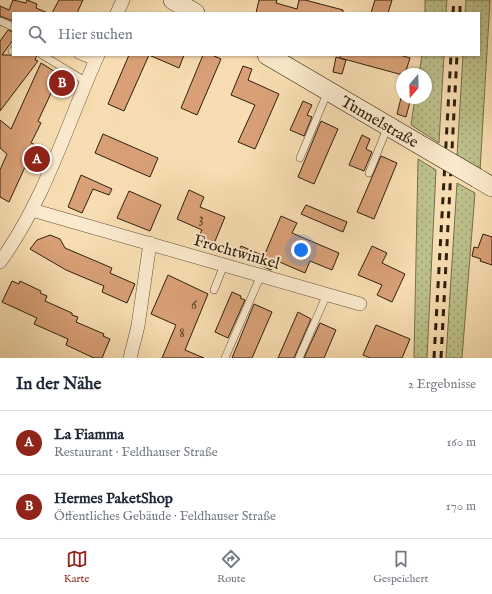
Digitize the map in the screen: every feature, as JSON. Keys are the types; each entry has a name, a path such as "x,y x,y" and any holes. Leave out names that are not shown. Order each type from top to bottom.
{"street":[{"path":"117,12 123,0"},
{"path":"173,0 193,12"},
{"name":"Tunnelstraße","path":"269,56 488,185"},
{"path":"0,262 17,239 32,210 97,58"},
{"name":"Frochtwinkel","path":"32,210 360,304"},
{"path":"130,358 138,326 150,244"}],"lane":[{"path":"0,21 12,27"},
{"path":"44,56 86,82"},
{"path":"84,56 97,58"},
{"path":"300,158 328,91"},
{"path":"369,173 388,126"},
{"path":"214,290 224,265"},
{"path":"225,358 261,275"},
{"path":"299,358 327,294"}],"green space":[{"path":"425,0 447,0 446,12 425,12"},
{"path":"466,0 490,0 480,171 457,156 463,56 480,56 480,12 465,12"},
{"path":"422,56 444,56 439,143 411,125 414,104 432,104 432,68 420,68"},
{"path":"418,159 436,170 427,358 414,358"},
{"path":"457,183 475,193 462,358 446,358"}],"building":[{"path":"13,0 26,3 27,0 37,4 36,8 46,12 12,12 12,21 0,16 0,6 9,10"},
{"path":"59,0 83,0 77,12 53,12"},
{"path":"259,0 277,0 276,3 297,9 299,0 305,0 343,10 343,12 256,12"},
{"path":"375,0 392,0 388,12 371,12"},
{"path":"8,30 12,32 12,41 2,55 37,56 35,60 38,61 0,111 0,41"},
{"path":"129,56 149,56 124,111 108,104"},
{"path":"151,56 184,56 179,68"},
{"path":"203,56 214,56 221,59 197,115 181,108"},
{"path":"340,56 403,56 410,58 407,68 396,68 396,73 340,58"},
{"path":"336,57 346,60 342,74 333,72"},
{"path":"41,63 70,81 63,97 52,91 38,121 41,123 31,143 43,148 34,170 25,167 9,202 0,197 0,170 7,154 0,148 0,120 11,129"},
{"path":"243,66 252,69 248,80 279,94 255,149 238,142 255,105 231,95"},
{"path":"303,101 312,105 307,115 312,117 304,136 290,130"},
{"path":"400,104 409,104 406,117 397,114"},
{"path":"321,121 338,129 314,184 298,177"},
{"path":"103,134 158,158 150,177 95,153"},
{"path":"362,135 370,139 366,149 372,152 364,171 349,165"},
{"path":"381,156 397,163 374,219 357,212"},
{"path":"81,175 112,189 109,195 93,189 82,213 68,207"},
{"path":"189,190 204,197 200,207 225,217 213,246 197,240 202,230 177,219"},
{"path":"129,191 161,205 150,231 117,218"},
{"path":"306,205 347,222 343,232 301,214"},
{"path":"281,216 297,223 292,233 339,253 332,270 310,261 305,273 275,260 271,270 237,255 241,246 264,256"},
{"path":"483,234 492,237 492,265 480,261 481,259 472,256 474,247 478,248"},
{"path":"50,235 60,239 65,248 112,268 110,273 135,284 127,303 102,292 104,286 66,270 30,249 37,240"},
{"path":"372,246 387,253 382,263 405,274 392,302 377,295 382,285 358,275"},
{"path":"168,275 208,294 185,350 204,358 162,358 176,325 151,314"},
{"path":"12,281 19,284 20,281 41,291 40,293 47,296 45,301 72,313 72,315 78,317 76,322 104,334 103,336 110,339 102,358 94,358 66,345 68,339 34,324 37,318 2,302"},
{"path":"232,292 241,296 240,298 245,300 228,338 215,332"},
{"path":"254,304 272,312 252,358 232,358"},
{"path":"298,312 311,319 294,358 278,358"},
{"path":"320,323 336,330 324,358 304,358"},
{"path":"376,325 410,339 402,358 370,358 363,355"}],"railway":[{"path":"453,12 454,0"},
{"path":"460,0 460,12"},
{"path":"434,358 451,56"},
{"path":"441,358 457,56"}],"place":[{"name":"Hermes PaketShop","path":"62,83"},
{"name":"La Fiamma","path":"37,159"}]}
